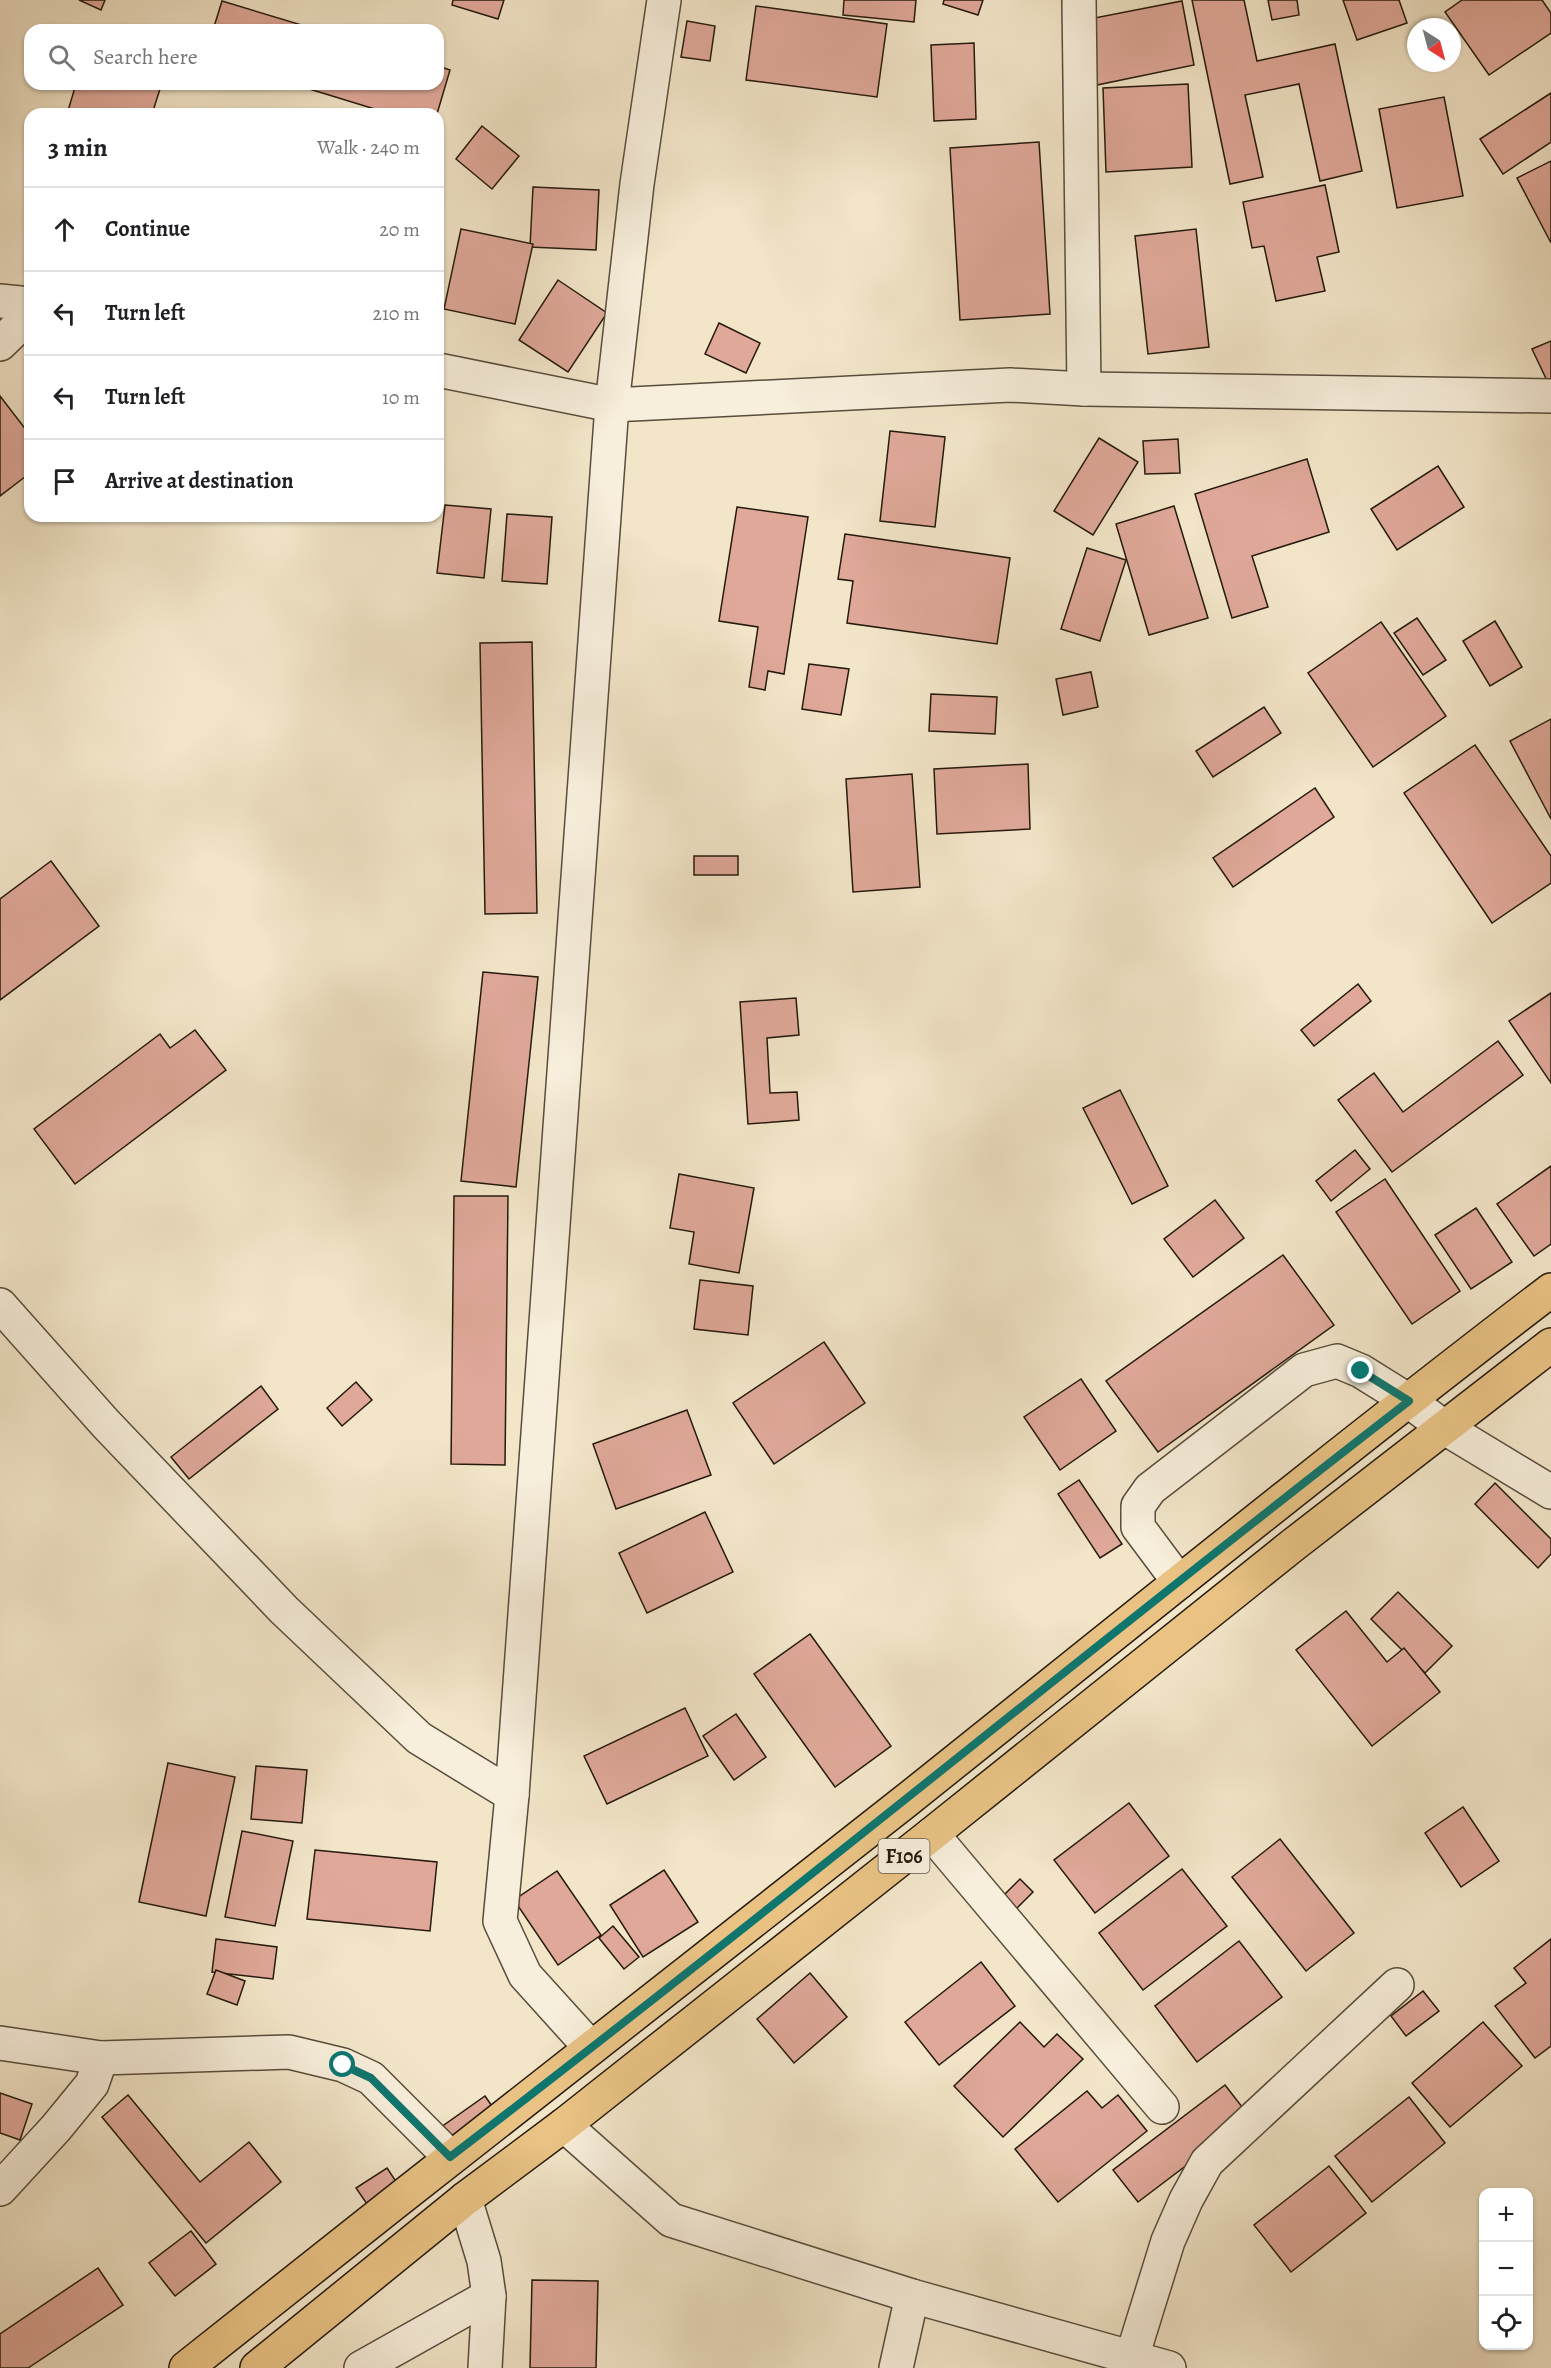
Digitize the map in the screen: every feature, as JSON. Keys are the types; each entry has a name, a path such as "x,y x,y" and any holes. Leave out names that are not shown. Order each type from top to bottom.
{"main road":[{"name":"F106","path":"186,2368 450,2157 1551,1290"},
{"name":"F106","path":"265,2366 465,2199 564,2125 1293,1545 1551,1345"}],"street":[{"path":"591,2048 525,1975 500,1921 512,1795 612,405 637,184 664,0"},
{"path":"1079,0 1084,389"},
{"path":"0,300 24,303"},
{"path":"0,344 24,321"},
{"path":"444,371 612,405 1010,385 1084,389 1551,396"},
{"path":"0,1305 106,1424 284,1610 419,1738 512,1795"},
{"path":"1179,1582 1137,1527 1138,1506 1150,1489 1304,1370 1337,1361 1361,1371 1409,1401 1445,1428 1551,1492"},
{"path":"932,1834 1162,2107"},
{"path":"1132,2357 1168,2241 1186,2200 1207,2162 1397,1985"},
{"path":"0,2043 101,2058 289,2052 343,2065 371,2078 450,2157"},
{"path":"0,2189 56,2128 92,2084 101,2058"},
{"path":"564,2125 671,2220 912,2296 1169,2368"},
{"path":"465,2199 484,2261 489,2296 485,2368"},
{"path":"361,2368 489,2296"},
{"path":"896,2368 912,2296"}],"building":[{"path":"79,0 105,0 101,10"},
{"path":"453,0 504,0 498,19 452,5"},
{"path":"844,0 916,0 914,22 843,15"},
{"path":"944,0 983,0 978,15 943,4"},
{"path":"1192,0 1244,0 1257,61 1335,44 1362,171 1320,181 1299,84 1245,95 1263,177 1230,184"},
{"path":"1268,0 1297,0 1299,15 1272,20"},
{"path":"1343,0 1399,0 1407,23 1357,40"},
{"path":"1462,0 1542,0 1551,13 1551,33 1489,75 1461,35 1461,18 1449,18 1445,12"},
{"path":"222,1 298,24 215,24"},
{"path":"1182,1 1194,65 1092,86 1079,21"},
{"path":"756,6 887,24 877,97 746,80"},
{"path":"687,21 715,26 710,61 681,57"},
{"path":"974,43 976,119 934,121 931,45"},
{"path":"444,68 450,70 439,108 371,108 313,90 444,90"},
{"path":"1188,84 1192,167 1106,172 1103,88"},
{"path":"74,90 160,90 154,108 69,108"},
{"path":"1551,93 1551,142 1503,174 1480,139"},
{"path":"1444,97 1463,196 1397,208 1379,109"},
{"path":"482,126 519,156 492,189 456,159"},
{"path":"1039,142 1050,314 960,320 950,148"},
{"path":"1551,161 1551,243 1517,178"},
{"path":"1325,185 1339,252 1317,257 1325,291 1276,301 1264,246 1252,248 1243,202"},
{"path":"533,187 599,190 596,250 530,247"},
{"path":"461,229 533,244 515,324 444,309"},
{"path":"1196,229 1209,347 1148,354 1135,236"},
{"path":"558,280 607,313 568,372 519,340"},
{"path":"719,323 760,343 746,373 705,354"},
{"path":"1551,341 1551,387 1550,387 1532,349"},
{"path":"0,396 24,427 24,478 0,496"},
{"path":"890,431 945,437 935,527 880,521"},
{"path":"1099,438 1138,462 1093,535 1054,511"},
{"path":"1178,439 1180,473 1145,474 1143,441"},
{"path":"1307,459 1329,532 1252,556 1268,607 1232,618 1195,494"},
{"path":"1438,466 1464,507 1397,550 1371,509"},
{"path":"445,505 491,509 484,578 437,573"},
{"path":"1174,506 1208,618 1149,635 1116,524"},
{"path":"737,507 808,517 784,674 768,671 765,690 749,687 758,627 719,621"},
{"path":"507,514 552,517 547,584 502,581"},
{"path":"845,534 1010,558 997,644 847,623 853,581 838,579"},
{"path":"1087,548 1126,560 1100,641 1061,629"},
{"path":"1417,618 1446,660 1423,675 1394,633"},
{"path":"1495,621 1522,667 1490,686 1463,641"},
{"path":"1381,622 1446,716 1373,767 1308,673"},
{"path":"532,642 537,913 485,914 480,643"},
{"path":"809,664 849,669 841,715 802,709"},
{"path":"1091,672 1098,707 1063,715 1056,679"},
{"path":"931,694 997,697 995,734 929,731"},
{"path":"1264,707 1281,733 1213,777 1196,751"},
{"path":"1551,719 1551,819 1510,741"},
{"path":"1475,745 1551,856 1551,883 1492,923 1404,793"},
{"path":"1028,764 1030,829 937,834 934,769"},
{"path":"912,774 920,887 853,892 846,779"},
{"path":"1315,788 1334,817 1233,887 1213,858"},
{"path":"694,856 738,856 738,875 694,875"},
{"path":"51,861 99,926 0,1000 0,899"},
{"path":"483,972 538,977 516,1187 461,1181"},
{"path":"1358,984 1371,1001 1314,1046 1301,1030"},
{"path":"1551,993 1551,1083 1509,1021"},
{"path":"796,998 799,1035 767,1038 770,1093 797,1092 799,1120 748,1124 740,1002"},
{"path":"195,1030 226,1070 75,1184 34,1129 160,1034 170,1048"},
{"path":"1498,1041 1523,1075 1392,1172 1338,1100 1374,1073 1403,1112"},
{"path":"1120,1090 1168,1186 1132,1204 1083,1108"},
{"path":"1355,1150 1370,1169 1331,1201 1316,1181"},
{"path":"1551,1166 1551,1244 1534,1256 1497,1204"},
{"path":"679,1174 754,1188 739,1273 689,1264 694,1232 670,1228"},
{"path":"1385,1179 1460,1291 1412,1324 1336,1212"},
{"path":"454,1196 508,1196 505,1465 451,1464"},
{"path":"1215,1200 1244,1238 1193,1277 1164,1239"},
{"path":"1476,1208 1512,1262 1471,1289 1435,1235"},
{"path":"1283,1255 1334,1325 1158,1452 1106,1381"},
{"path":"700,1280 753,1286 748,1335 694,1329"},
{"path":"824,1342 865,1403 774,1464 733,1403"},
{"path":"1081,1379 1116,1431 1060,1470 1024,1417"},
{"path":"356,1382 372,1400 342,1426 327,1408"},
{"path":"261,1386 278,1409 189,1479 171,1457"},
{"path":"687,1410 711,1475 616,1509 593,1444"},
{"path":"1079,1480 1122,1544 1100,1558 1058,1494"},
{"path":"1495,1483 1551,1539 1551,1554 1538,1568 1475,1504"},
{"path":"705,1512 733,1572 647,1613 619,1553"},
{"path":"1398,1592 1452,1646 1425,1673 1371,1619"},
{"path":"1346,1611 1387,1662 1404,1648 1440,1692 1372,1746 1296,1650"},
{"path":"810,1634 891,1746 835,1787 754,1674"},
{"path":"685,1708 708,1756 607,1804 584,1756"},
{"path":"736,1714 766,1757 734,1780 703,1736"},
{"path":"168,1763 235,1777 206,1916 139,1902"},
{"path":"256,1766 307,1770 302,1823 251,1819"},
{"path":"1129,1803 1169,1856 1095,1913 1054,1860"},
{"path":"1463,1807 1499,1861 1461,1887 1425,1833"},
{"path":"242,1831 293,1841 275,1926 225,1917"},
{"path":"1280,1839 1354,1933 1306,1971 1232,1877"},
{"path":"315,1850 437,1862 430,1931 307,1919"},
{"path":"1182,1869 1227,1926 1143,1990 1099,1933"},
{"path":"664,1870 698,1922 643,1957 610,1905"},
{"path":"557,1871 601,1935 558,1965 514,1900"},
{"path":"1020,1879 1033,1892 1013,1912 1000,1899"},
{"path":"613,1926 639,1957 624,1969 599,1938"},
{"path":"216,1939 277,1947 273,1979 212,1972"},
{"path":"1551,1939 1551,2046 1535,2058 1495,2006 1526,1983 1514,1968"},
{"path":"1239,1941 1282,1997 1197,2062 1155,2006"},
{"path":"981,1962 1015,2006 939,2065 905,2022"},
{"path":"216,1970 245,1981 237,2005 207,1994"},
{"path":"810,1973 847,2017 794,2063 757,2019"},
{"path":"1423,1991 1439,2011 1406,2036 1391,2016"},
{"path":"1020,2022 1044,2047 1057,2034 1083,2059 1003,2137 954,2086"},
{"path":"1483,2022 1522,2066 1450,2127 1412,2083"},
{"path":"1225,2085 1250,2117 1138,2202 1113,2170"},
{"path":"1087,2091 1102,2108 1118,2095 1147,2131 1058,2202 1015,2149"},
{"path":"0,2093 32,2104 20,2140 0,2133"},
{"path":"128,2095 200,2182 249,2142 281,2182 206,2243 102,2117"},
{"path":"485,2096 494,2109 445,2143 437,2130"},
{"path":"1409,2097 1445,2143 1372,2202 1335,2156"},
{"path":"1329,2166 1366,2213 1291,2272 1254,2225"},
{"path":"387,2168 397,2183 367,2204 356,2188"},
{"path":"191,2231 216,2264 175,2296 149,2263"},
{"path":"98,2268 123,2305 28,2368 0,2368 0,2334"},
{"path":"532,2280 598,2281 596,2368 530,2368"}],"route":[{"path":"343,2065 371,2078 450,2157 905,1801 1267,1511 1409,1401 1361,1371"}]}
